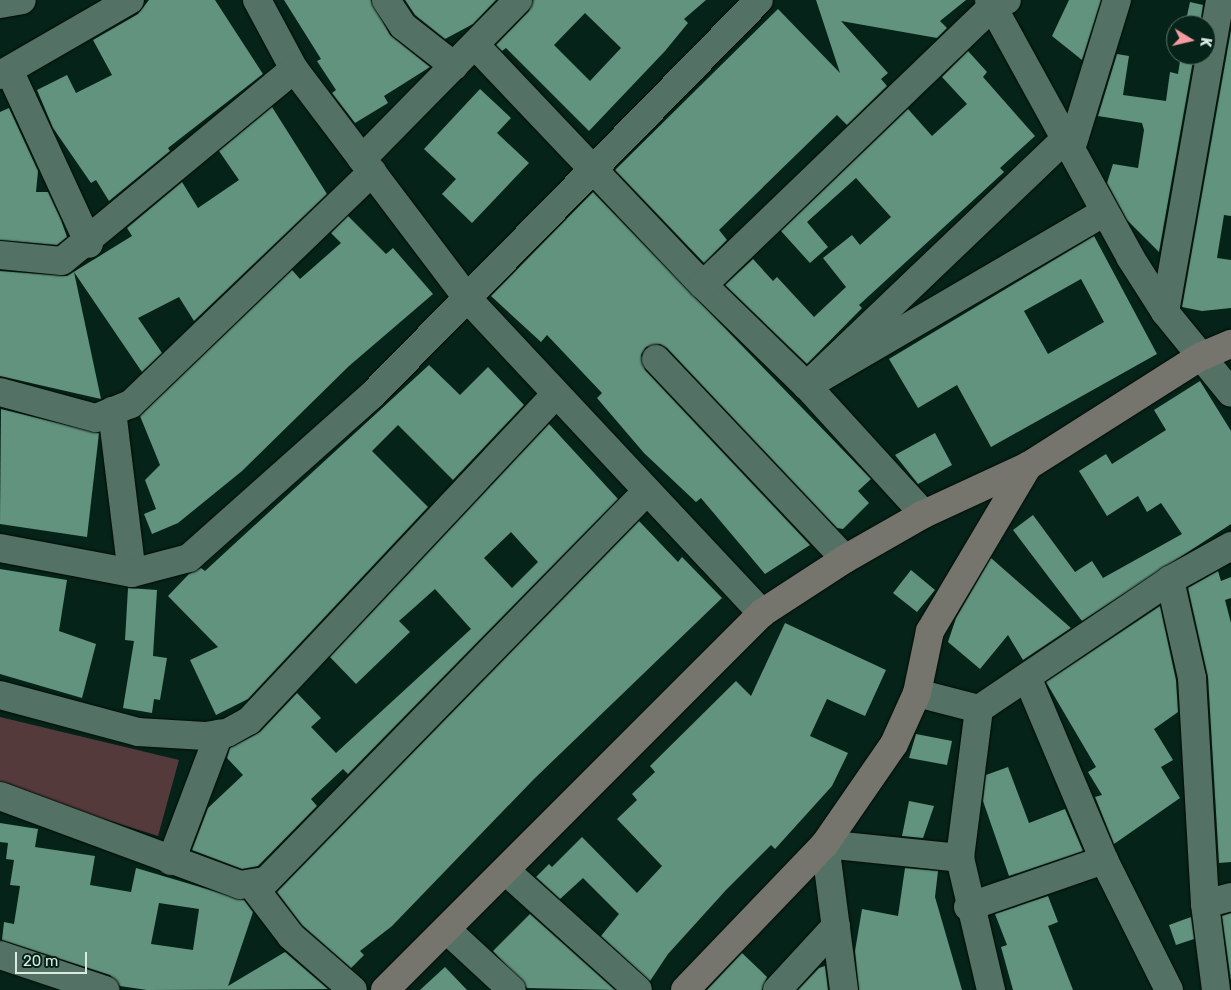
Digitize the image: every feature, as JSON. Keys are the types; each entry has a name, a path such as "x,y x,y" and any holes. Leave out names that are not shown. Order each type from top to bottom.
{"street":[{"path":"0,4 22,0"},
{"path":"88,244 5,74 130,0"},
{"path":"257,0 294,69 466,298 645,493 762,613"},
{"path":"386,0 403,26 454,66"},
{"path":"0,392 96,418 131,404 367,166 454,66 518,0"},
{"path":"0,548 132,573 189,558 371,396 759,0"},
{"path":"807,386 1068,143 1117,0"},
{"path":"1164,312 1220,0"},
{"path":"703,285 996,2 1105,212 1164,312 1231,393"},
{"path":"474,45 591,170 703,285 807,386 924,514"},
{"path":"0,255 62,262 88,244 294,69"},
{"path":"807,386 1105,212"},
{"path":"385,990 506,872 762,613 845,559 924,514 1028,466 1200,357 1231,344"},
{"path":"656,359 845,559"},
{"path":"0,695 138,732 219,734 249,721 555,395"},
{"path":"112,411 132,573"},
{"path":"685,990 825,844 894,744 917,693 930,631 1028,466"},
{"path":"0,796 171,861 252,885 266,881 645,493"},
{"path":"917,693 979,709 1028,679 1170,580 1231,546"},
{"path":"1170,580 1192,678 1204,904 1216,990"},
{"path":"1028,679 1104,860 1170,990"},
{"path":"979,709 960,858 968,907 991,990"},
{"path":"171,861 219,734"},
{"path":"825,844 960,858"},
{"path":"825,844 844,990"},
{"path":"968,907 1104,860"},
{"path":"506,872 638,990"},
{"path":"252,885 291,936 353,990"},
{"path":"1204,904 1231,897"},
{"path":"776,990 836,926"},
{"path":"447,930 512,990"},
{"path":"0,956 105,990"}],"shaded area":[{"path":"0,717 179,760 158,836 0,786"}],"building":[{"path":"149,0 215,0 263,74 168,148 170,151 109,201 96,180 91,183 53,128 37,90 67,75 76,93 112,75 93,40 138,14"},
{"path":"284,0 371,0 390,35 430,67 384,96 388,103 355,123 332,93 336,90 317,61 321,59"},
{"path":"405,0 496,0 473,24 445,39 415,15"},
{"path":"533,0 706,0 684,19 688,23 665,51 589,131 506,48 502,51 496,45 529,11","holes":["585,13 621,48 590,81 554,45"]},
{"path":"816,0 966,0 940,21 947,28 937,38 841,21 888,73 881,79 887,86 847,125 837,115 719,230 727,240 704,263 615,170 778,9 840,73"},
{"path":"1069,0 1101,0 1082,60 1052,36"},
{"path":"1190,2 1203,5 1202,15 1187,15"},
{"path":"1231,30 1231,216 1224,215 1217,258 1231,260 1231,308 1202,311 1182,307"},
{"path":"968,51 987,72 983,77 1035,136 1000,168 1004,172 859,305 862,308 807,364 725,285 753,259 773,281 777,277 814,317 846,287 823,258 852,235 860,245 891,217 856,178 807,222 828,247 810,263 781,231 908,109 932,136 967,104 942,77"},
{"path":"1117,54 1129,56 1123,95 1166,101 1170,72 1178,74 1179,65 1192,65 1159,252 1127,220 1107,183 1113,164 1138,168 1144,130 1142,123 1098,116"},
{"path":"480,89 511,118 497,133 529,163 472,223 442,194 456,179 424,149"},
{"path":"272,107 327,194 194,321 179,297 138,318 162,353 142,372 74,272 101,399 0,376 0,271 67,276 132,236 127,228 182,182 198,208 239,180 219,151"},
{"path":"9,108 38,171 36,192 48,192 67,237 57,245 0,240 0,112"},
{"path":"593,192 871,479 858,491 869,503 843,529 837,528 667,348 660,344 646,347 641,355 645,370 810,545 765,574 701,498 696,502 644,453 597,398 602,393 547,335 541,342 491,296"},
{"path":"348,216 386,254 393,248 433,294 349,366 242,471 178,523 152,534 144,514 156,509 145,480 160,465 140,416 292,270 300,279 341,243 331,233"},
{"path":"1094,236 1157,354 991,447 957,385 918,408 889,359","holes":["1081,279 1104,322 1048,354 1024,311"]},
{"path":"429,365 460,395 488,367 524,405 453,480 398,425 372,451 428,507 248,699 216,715 190,660 218,647 168,596 189,574 201,568 205,571"},
{"path":"1200,381 1231,431 1231,524 1082,621 1013,530 1033,515 1075,572 1092,561 1103,578 1182,534 1161,503 1147,512 1138,496 1107,516 1079,471 1106,454 1112,464 1166,430 1154,410"},
{"path":"1,409 99,433 87,537 0,524"},
{"path":"549,424 618,499 348,774 343,769 311,799 317,806 258,866 242,869 192,850 208,808 243,775 227,758 230,748 260,732 297,693 321,718 311,727 336,753 471,629 435,589 399,621 410,632 356,684 330,657","holes":["511,532 538,562 512,588 484,558"]},
{"path":"935,433 952,465 918,484 895,455"},
{"path":"639,521 678,562 682,557 722,598 534,779 392,926 360,951 364,955 351,968 302,925 277,892"},
{"path":"991,558 1071,628 1023,660 1008,635 980,669 948,642 956,618"},
{"path":"0,569 67,580 59,631 96,644 82,698 0,674"},
{"path":"911,570 935,590 917,612 893,593"},
{"path":"1218,571 1221,581 1231,577 1231,598 1225,600 1231,623 1231,862 1219,863 1208,677 1188,588"},
{"path":"128,588 157,590 153,656 167,658 160,700 154,699 152,713 123,708 134,641 125,640"},
{"path":"1160,606 1176,680 1178,712 1154,729 1173,760 1161,767 1180,798 1114,844 1095,797 1102,795 1088,772 1096,767 1046,682"},
{"path":"785,623 886,670 865,716 827,699 810,736 848,753 832,786 775,849 771,845 726,890 668,954 650,981 601,936 619,914 583,878 560,899 536,877 549,864 552,867 582,837 637,893 662,866 617,819 637,800 632,794 655,772 650,766 736,681 751,696"},
{"path":"916,734 952,741 947,765 909,758"},
{"path":"1008,767 1029,823 1065,809 1083,851 1009,876 983,801 986,775"},
{"path":"909,801 934,806 923,838 902,836"},
{"path":"0,823 38,829 35,847 95,856 90,885 131,892 136,868 244,900 253,912 228,986 285,952 328,989 147,990 120,986 110,975 2,940 4,922 14,924 20,886 10,885 14,860 6,859 8,843 0,842","holes":["159,903 199,909 193,950 151,944"]},
{"path":"905,868 938,871 935,897 962,990 859,990 855,951 862,909 898,916"},
{"path":"1048,896 1058,922 1048,926 1073,990 1013,990 1001,947 1007,945 995,914"},
{"path":"1231,913 1231,981 1222,916"},
{"path":"530,914 615,990 527,988 493,951"},
{"path":"1191,917 1194,939 1176,945 1169,925"},
{"path":"742,953 767,977 762,990 707,990"},
{"path":"825,966 828,990 798,990 819,968"},
{"path":"445,967 467,990 420,990"}]}
